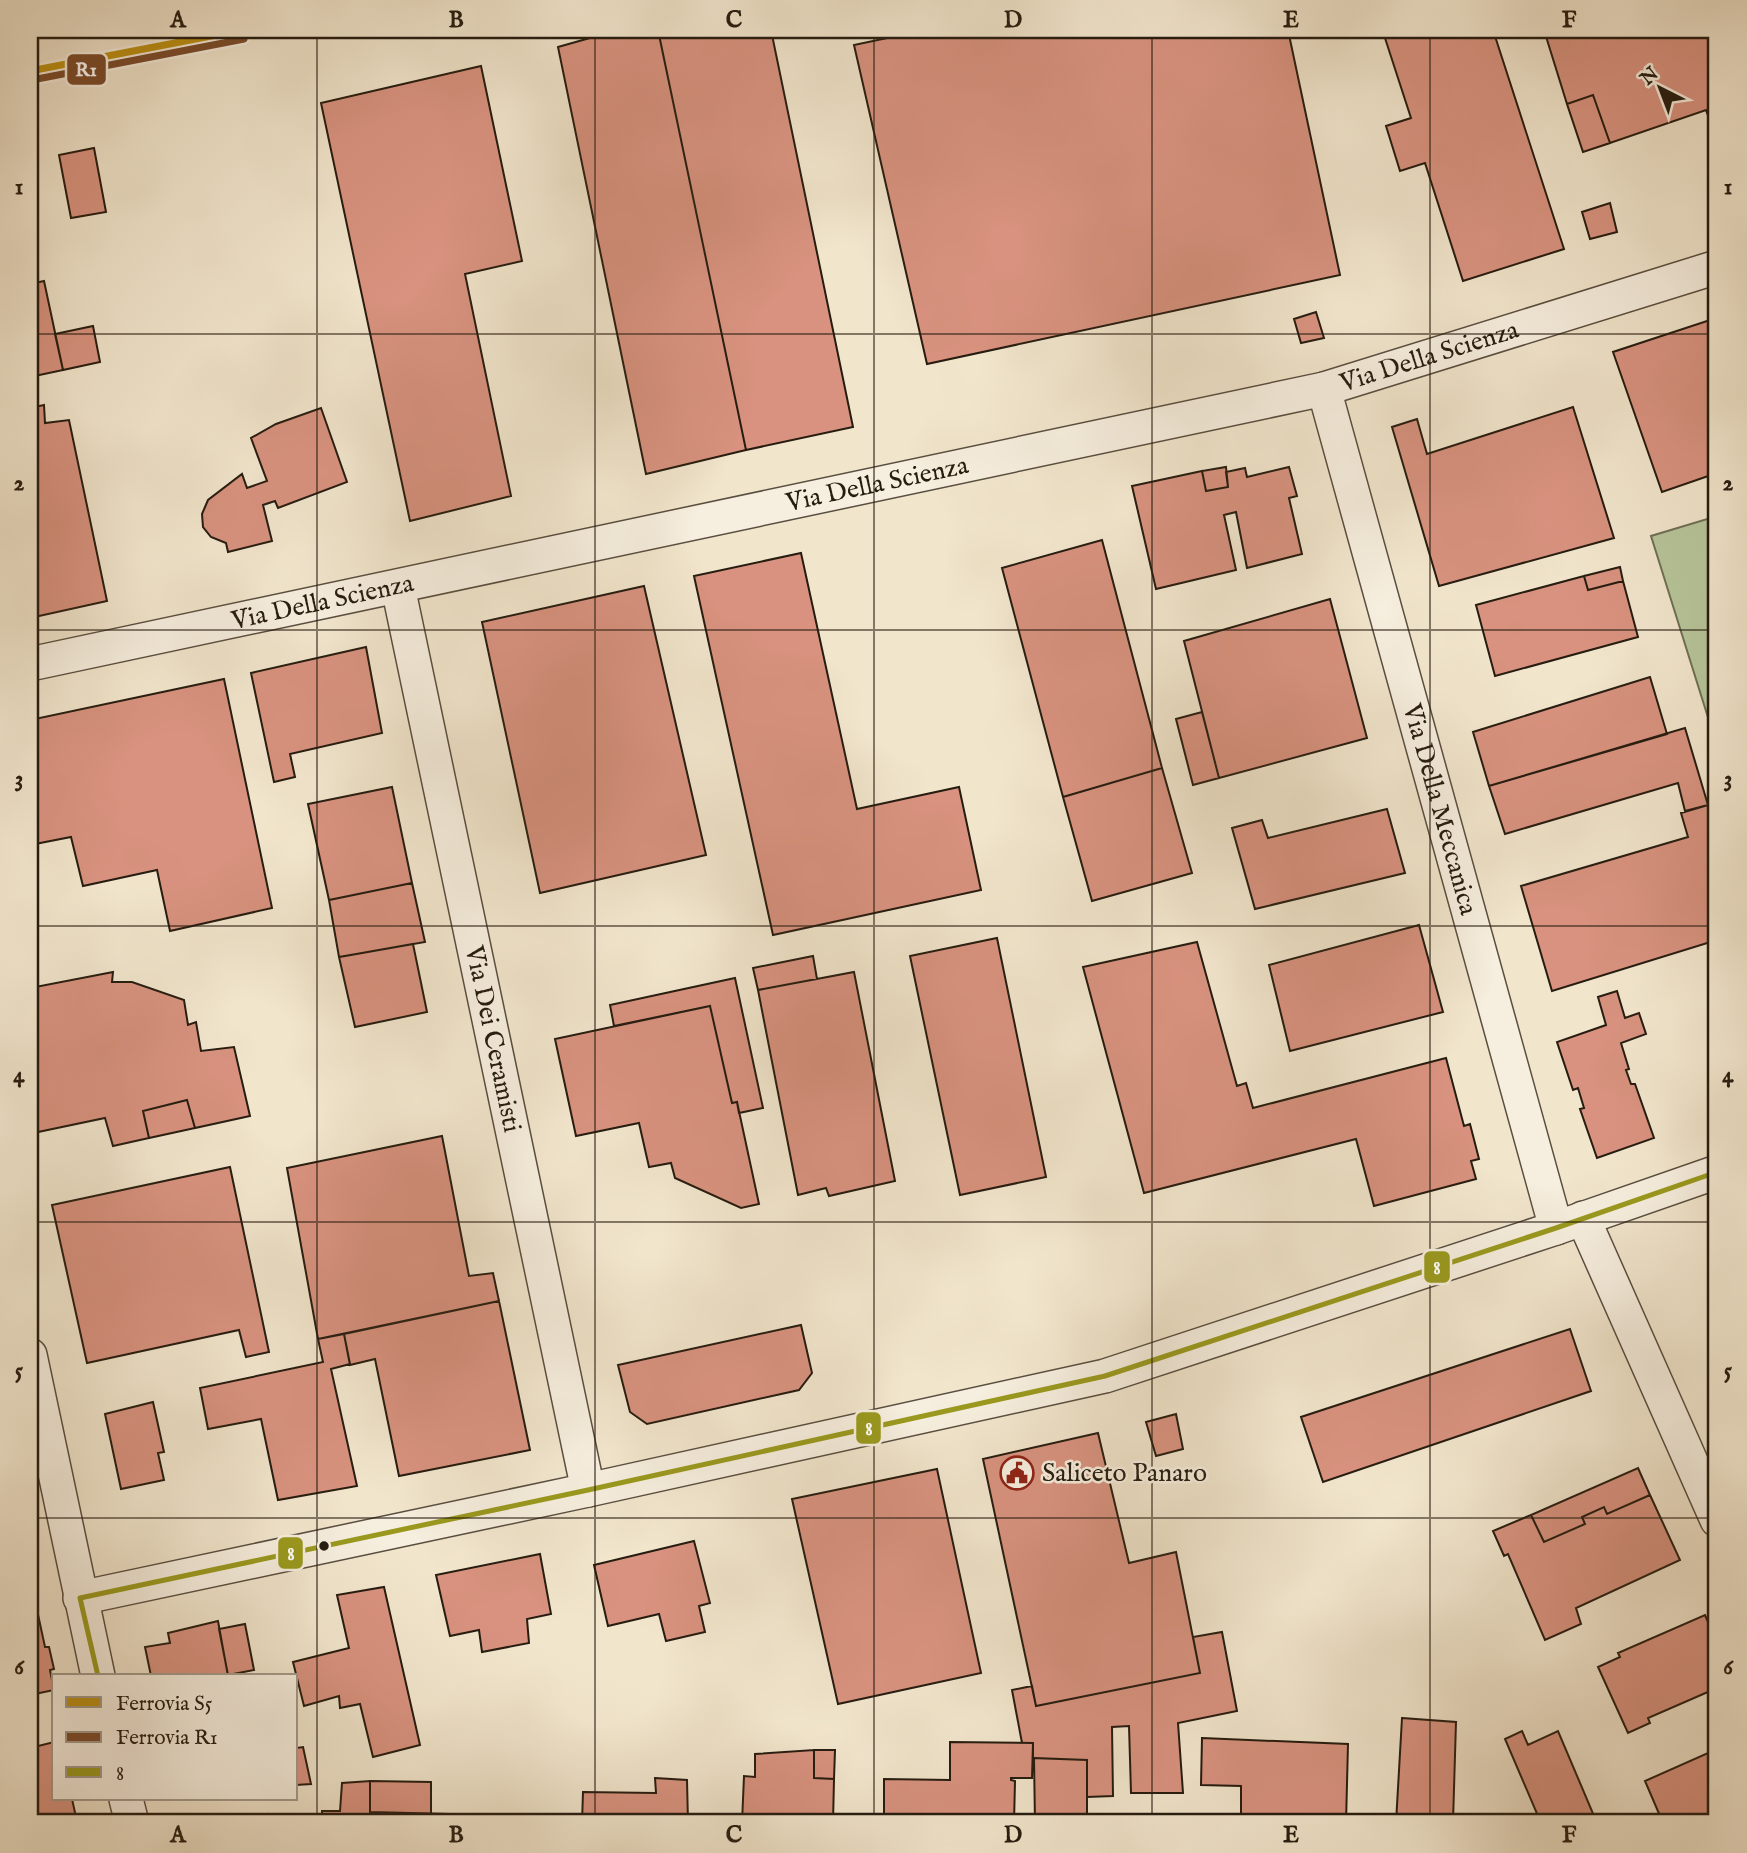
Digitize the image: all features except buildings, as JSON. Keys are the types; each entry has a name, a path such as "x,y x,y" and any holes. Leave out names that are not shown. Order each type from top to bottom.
{"street":[{"name":"Via Della Scienza","path":"30,664 1324,389 1717,267"},
{"name":"Via Della Meccanica","path":"1324,389 1570,1223 1717,1520"},
{"name":"Via Dei Ceramisti","path":"398,587 588,1490"},
{"path":"80,1598 1105,1376 1717,1172"},
{"path":"30,1355 98,1674"},
{"path":"127,1800 132,1823"}],"green space":[{"path":"1717,516 1717,746 1651,536"}],"rail line":[{"name":"S5","path":"30,71 242,30"},
{"name":"R1","path":"32,80 244,39"}],"transit line":[{"name":"8","path":"98,1674 80,1598 1105,1376 1556,1228 1717,1172"}],"place":[{"name":"Saliceto Panaro","path":"1017,1473"}]}
